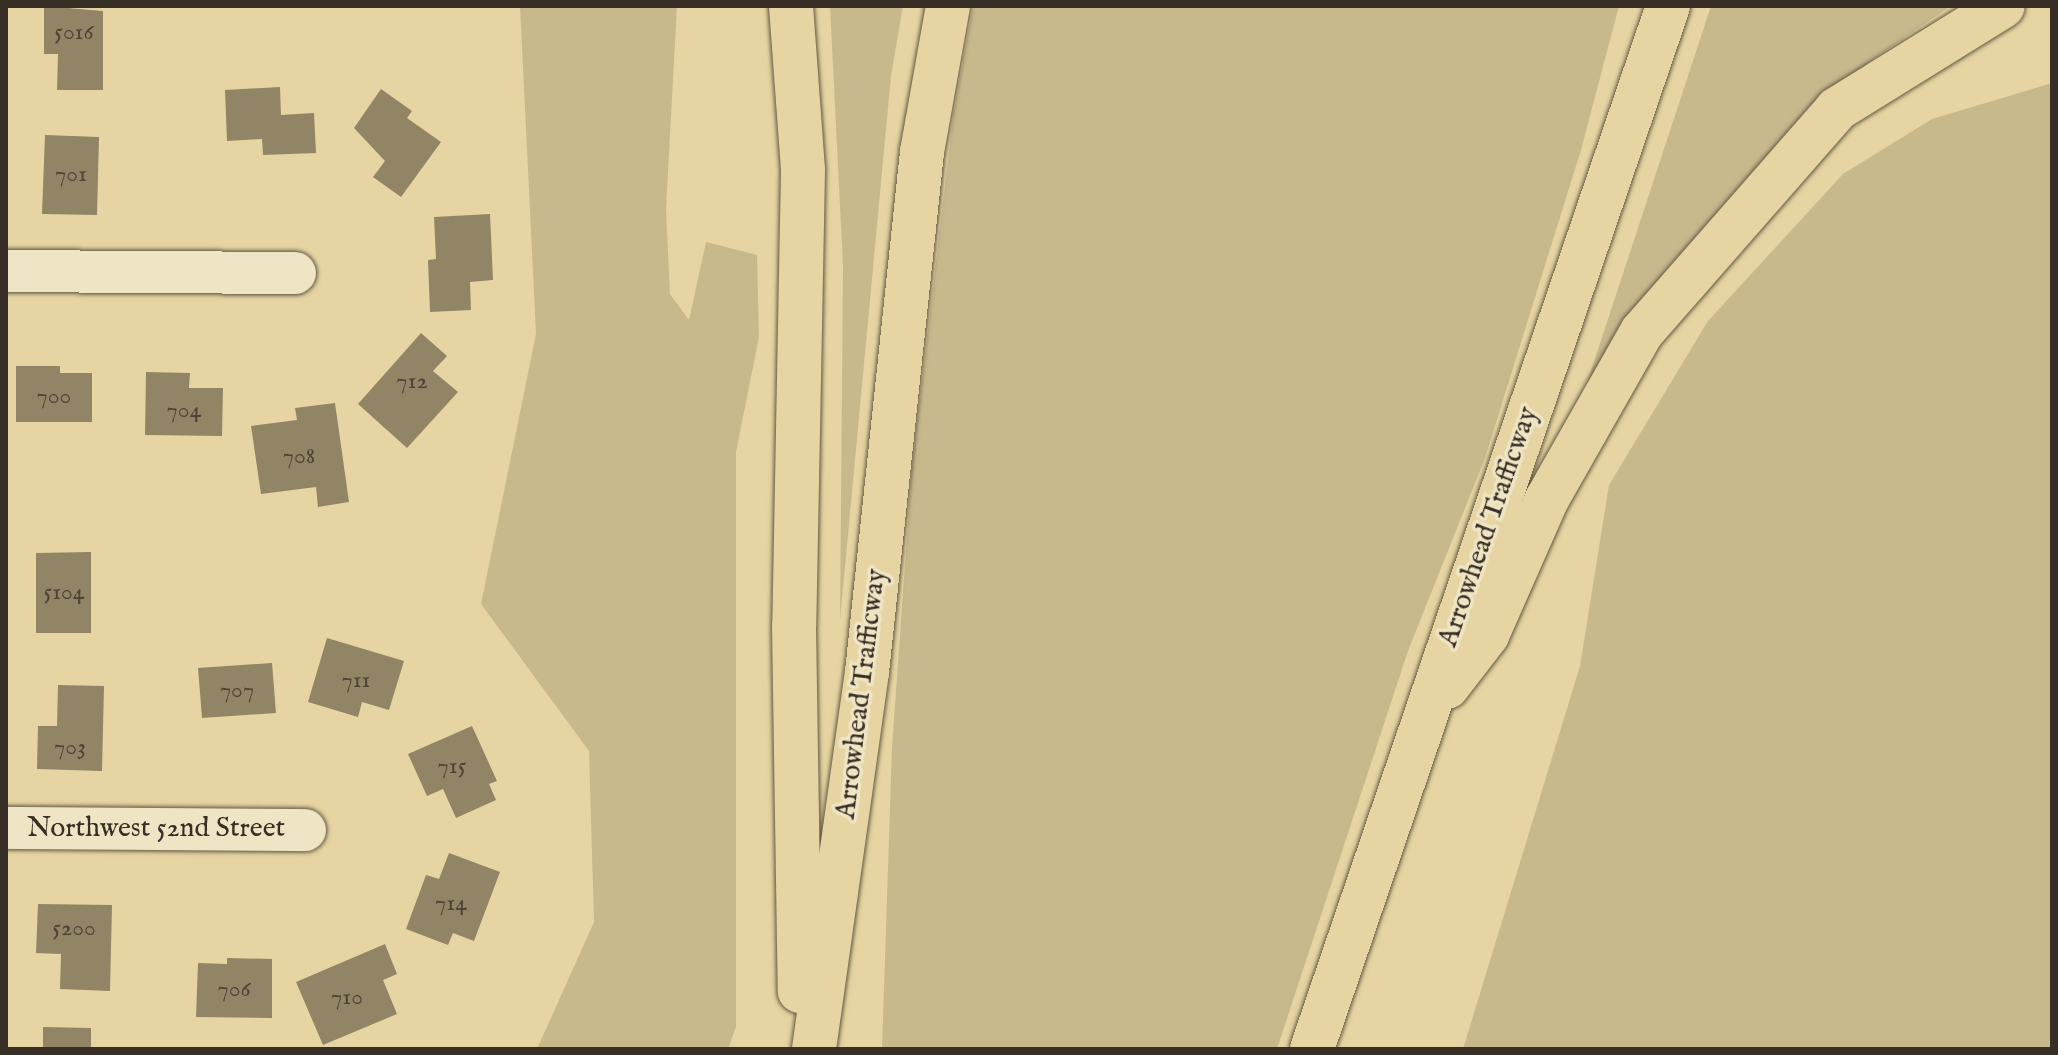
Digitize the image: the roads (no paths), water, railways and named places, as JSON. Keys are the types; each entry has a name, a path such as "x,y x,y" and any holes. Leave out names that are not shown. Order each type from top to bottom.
{"highway":[{"path":"791,6 803,170 794,626 801,1049"},
{"name":"Arrowhead Trafficway","path":"814,1049 867,672 922,152 948,6"},
{"name":"Arrowhead Trafficway","path":"1312,1049 1668,6"},
{"path":"1424,718 1487,635 1547,499 1642,332 1837,109 2003,6"}],"street":[{"path":"6,271 295,273"},
{"name":"Northwest 52nd Street","path":"6,828 305,830"}]}
